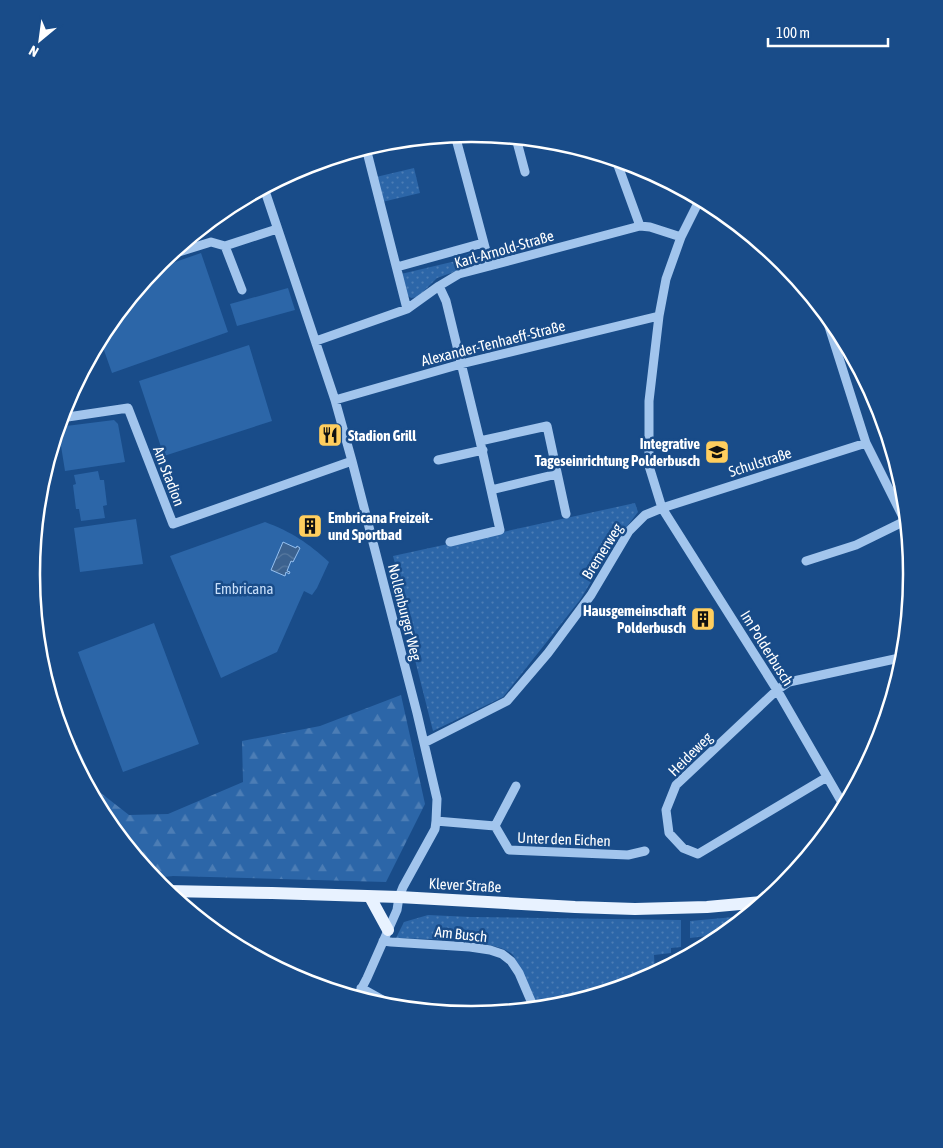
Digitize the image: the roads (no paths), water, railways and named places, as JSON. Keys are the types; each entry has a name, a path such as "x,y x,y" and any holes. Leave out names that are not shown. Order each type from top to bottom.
{"main road":[{"name":"Klever Straße","path":"179,891 272,892 635,909 707,907 750,903"},
{"path":"370,897 386,935"}],"street":[{"path":"457,143 490,266"},
{"path":"518,145 525,172"},
{"path":"368,155 408,309"},
{"path":"619,168 640,226"},
{"name":"Nollenburger Weg","path":"266,195 335,400 417,713 437,799 435,829 399,897 397,910 360,991"},
{"path":"662,508 649,466 649,401 659,316 666,279 682,237 697,206"},
{"name":"Karl-Arnold-Straße","path":"316,341 408,309 439,286 460,274 640,226 650,227 682,237"},
{"path":"187,250 211,242 225,246 277,228"},
{"name":"Karl-Arnold-Straße","path":"396,267 483,243"},
{"path":"225,246 242,290"},
{"path":"439,286 446,301 462,364 500,530 450,542"},
{"name":"Alexander-Tenhaeff-Straße","path":"335,400 462,364 659,316"},
{"path":"831,336 866,443 896,496"},
{"name":"Am Stadion","path":"70,417 128,408 173,524 352,461"},
{"path":"480,441 547,426 566,514"},
{"name":"Schulstraße","path":"662,508 866,443"},
{"path":"438,460 483,450"},
{"path":"491,490 557,474"},
{"name":"Im Polderbusch","path":"662,508 777,690 840,799"},
{"name":"Bremerweg","path":"424,743 507,701 548,653 591,595 629,531 645,516 662,508"},
{"path":"806,561 856,545 900,526"},
{"name":"Heideweg","path":"827,777 698,854 683,848 669,833 666,810 676,785 777,690 789,682 895,659"},
{"name":"Unter den Eichen","path":"516,786 495,826 509,850 628,855 645,851"},
{"path":"436,821 495,826"},
{"name":"Am Busch","path":"386,935 391,942 470,946 502,954 511,961 519,973 531,1001"},
{"path":"361,988 371,993"}],"water":[{"path":"283,542 300,548 293,562 291,561 287,571 290,572 289,574 286,572 285,576 271,570"}],"place":[{"name":"Stadion Grill","path":"330,435"},
{"name":"Integrative Tageseinrichtung Polderbusch","path":"717,452"},
{"name":"Embricana Freizeit- und Sportbad","path":"310,526"},
{"name":"Hausgemeinschaft Polderbusch","path":"703,619"}],"park label":[{"name":"Embricana","path":"244,588"}]}
